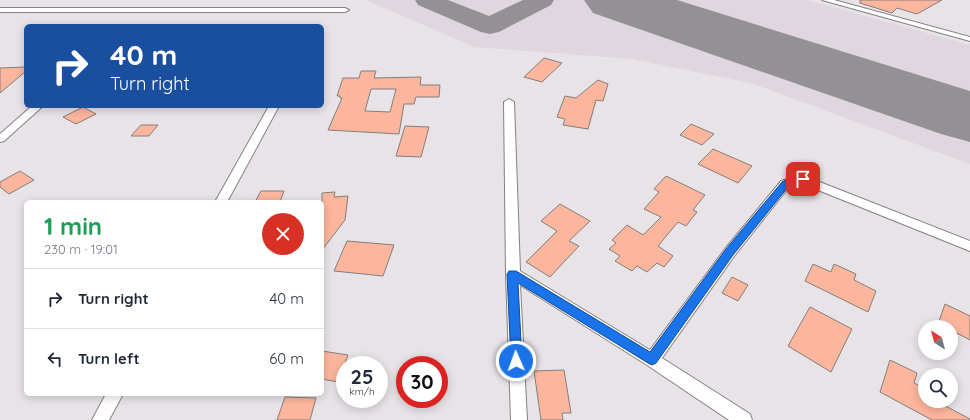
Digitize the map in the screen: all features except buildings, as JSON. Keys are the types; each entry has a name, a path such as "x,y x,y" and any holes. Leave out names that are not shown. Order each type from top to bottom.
{"street":[{"path":"826,0 970,39"},
{"path":"0,10 345,10"},
{"path":"509,102 513,274 519,420"},
{"path":"0,139 36,108"},
{"path":"222,200 273,108"},
{"path":"652,360 730,252 785,184 790,181 803,179 812,182 970,246"},
{"path":"513,274 652,360 744,420"},
{"path":"100,420 113,396"}],"shaded area":[{"path":"366,0 807,0 970,45 970,164 751,83 633,59 474,47"}],"taxiway":[{"path":"427,0 490,26 542,0"}],"runway":[{"path":"614,0 970,117"}],"route":[{"path":"516,361 513,274 652,360 730,252 777,196 785,184 796,179 803,179"}]}
